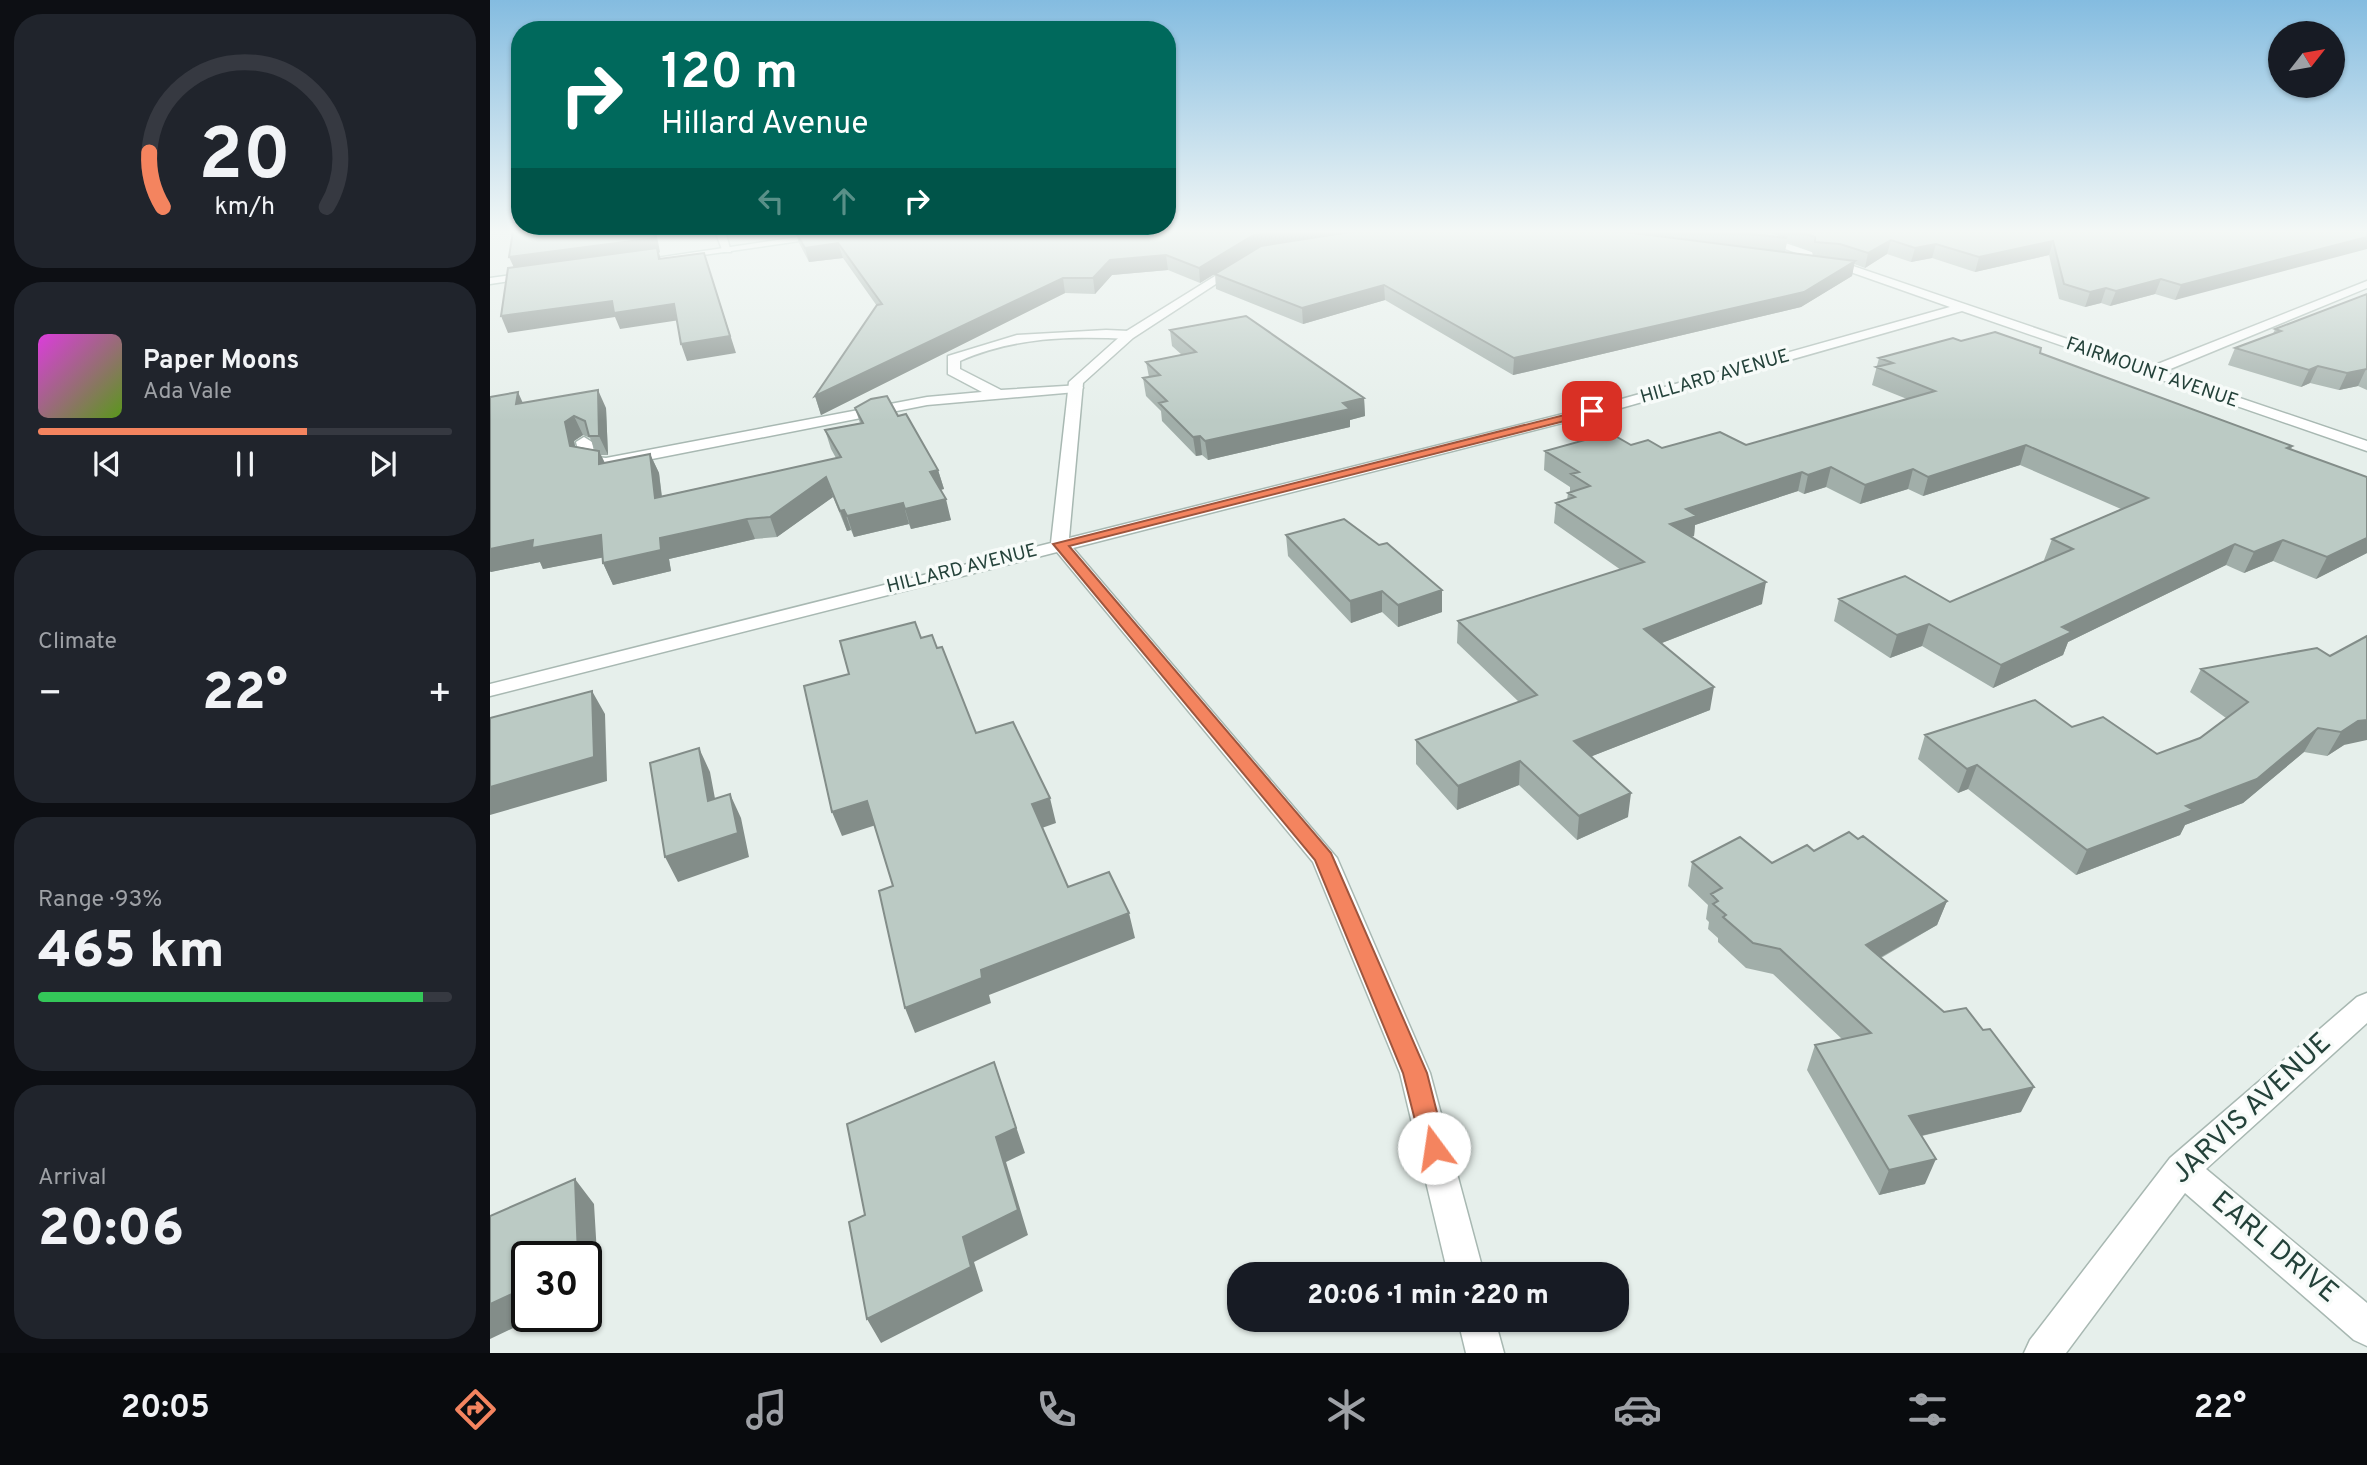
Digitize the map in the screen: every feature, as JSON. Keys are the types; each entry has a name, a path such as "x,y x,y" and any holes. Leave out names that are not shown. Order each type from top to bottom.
{"street":[{"path":"1195,294 1129,335 1076,382 1060,544 1324,858 1415,1073 1462,1262"},
{"name":"FAIRMOUNT AVENUE","path":"1922,294 2367,446"},
{"path":"2150,372 2342,294"},
{"name":"HILLARD AVENUE","path":"490,690 1616,405 1962,308"},
{"path":"1001,394 969,382 953,371 953,359 972,349 1042,334 1129,335"},
{"path":"584,442 587,461 606,463 927,401 1076,388"},
{"name":"JARVIS AVENUE","path":"2043,1353 2182,1169 2367,1006"},
{"name":"EARL DRIVE","path":"2182,1169 2367,1327"},
{"path":"1480,1332 1485,1353"}],"building":[{"path":"504,294 717,294 730,336 681,344 674,304 614,313 612,301 501,316"},
{"path":"875,294 1029,294 815,396 877,305 882,304"},
{"path":"1267,294 1351,294 1302,308"},
{"path":"1400,294 1795,294 1514,358"},
{"path":"2367,294 2367,369 2347,373 2318,366 2309,370 2235,348 2281,331 2275,329"},
{"path":"1246,316 1364,398 1343,403 1350,409 1205,441 1200,436 1193,437 1159,403 1167,401 1143,378 1160,375 1146,362 1196,352 1170,330"},
{"path":"1995,332 2041,348 2040,353 2292,446 2287,448 2367,477 2367,538 2327,557 2283,540 2254,552 2235,544 2062,627 2072,632 2001,665 1929,624 1897,635 1839,599 1905,576 1950,602 2073,549 2052,539 2148,498 2026,445 1928,477 1913,469 1865,485 1831,467 1808,475 1802,472 1686,509 1697,516 1670,524 1766,582 1644,629 1714,687 1574,741 1631,793 1579,816 1520,761 1458,786 1416,740 1537,695 1458,621 1644,562 1556,503 1575,497 1568,493 1590,486 1571,474 1579,472 1545,451 1610,433 1631,445 1648,440 1662,448 1720,432 1746,445 1935,391 1876,367 1893,363 1879,358 1953,338 1961,341"},
{"path":"598,390 599,436 589,436 585,421 574,416 565,422 570,446 599,451 599,464 650,454 655,498 841,457 825,430 863,423 855,408 871,399 887,396 898,416 906,414 938,470 930,472 946,499 905,509 903,503 847,516 844,510 840,511 826,477 770,517 747,519 660,538 661,550 603,563 601,535 532,548 533,540 490,549 490,397 518,392 516,404"},
{"path":"1344,519 1379,545 1387,543 1442,590 1398,605 1382,591 1350,601 1286,535"},
{"path":"915,622 921,638 932,635 937,648 942,647 976,733 1013,722 1050,798 1032,804 1068,887 1109,872 1129,913 981,970 982,978 905,1008 879,891 893,886 867,801 832,812 804,686 849,674 840,641"},
{"path":"2367,636 2367,720 2358,721 2341,732 2318,728 2257,779 2186,806 2193,810 2087,850 1977,765 1967,769 1925,735 2035,700 2072,727 2103,717 2157,754 2200,738 2248,702 2201,669 2317,648 2330,656"},
{"path":"592,691 594,757 490,787 490,718"},
{"path":"699,748 708,801 730,794 738,833 665,857 650,763"},
{"path":"1849,832 1858,839 1863,836 1947,901 1866,945 1944,1012 1966,1008 1983,1030 1990,1029 2034,1087 1909,1116 1936,1159 1889,1170 1815,1045 1871,1033 1780,949 1753,943 1723,917 1726,915 1713,904 1718,901 1711,894 1722,888 1692,862 1740,837 1772,863 1807,845 1814,851"},
{"path":"994,1062 1016,1128 996,1137 1018,1210 963,1237 971,1267 867,1319 849,1222 865,1215 847,1124"},
{"path":"575,1179 577,1241 511,1241 511,1294 490,1304 490,1216"}],"route":[{"path":"1434,1148 1415,1073 1324,858 1073,564 1060,544 1592,411"}]}
